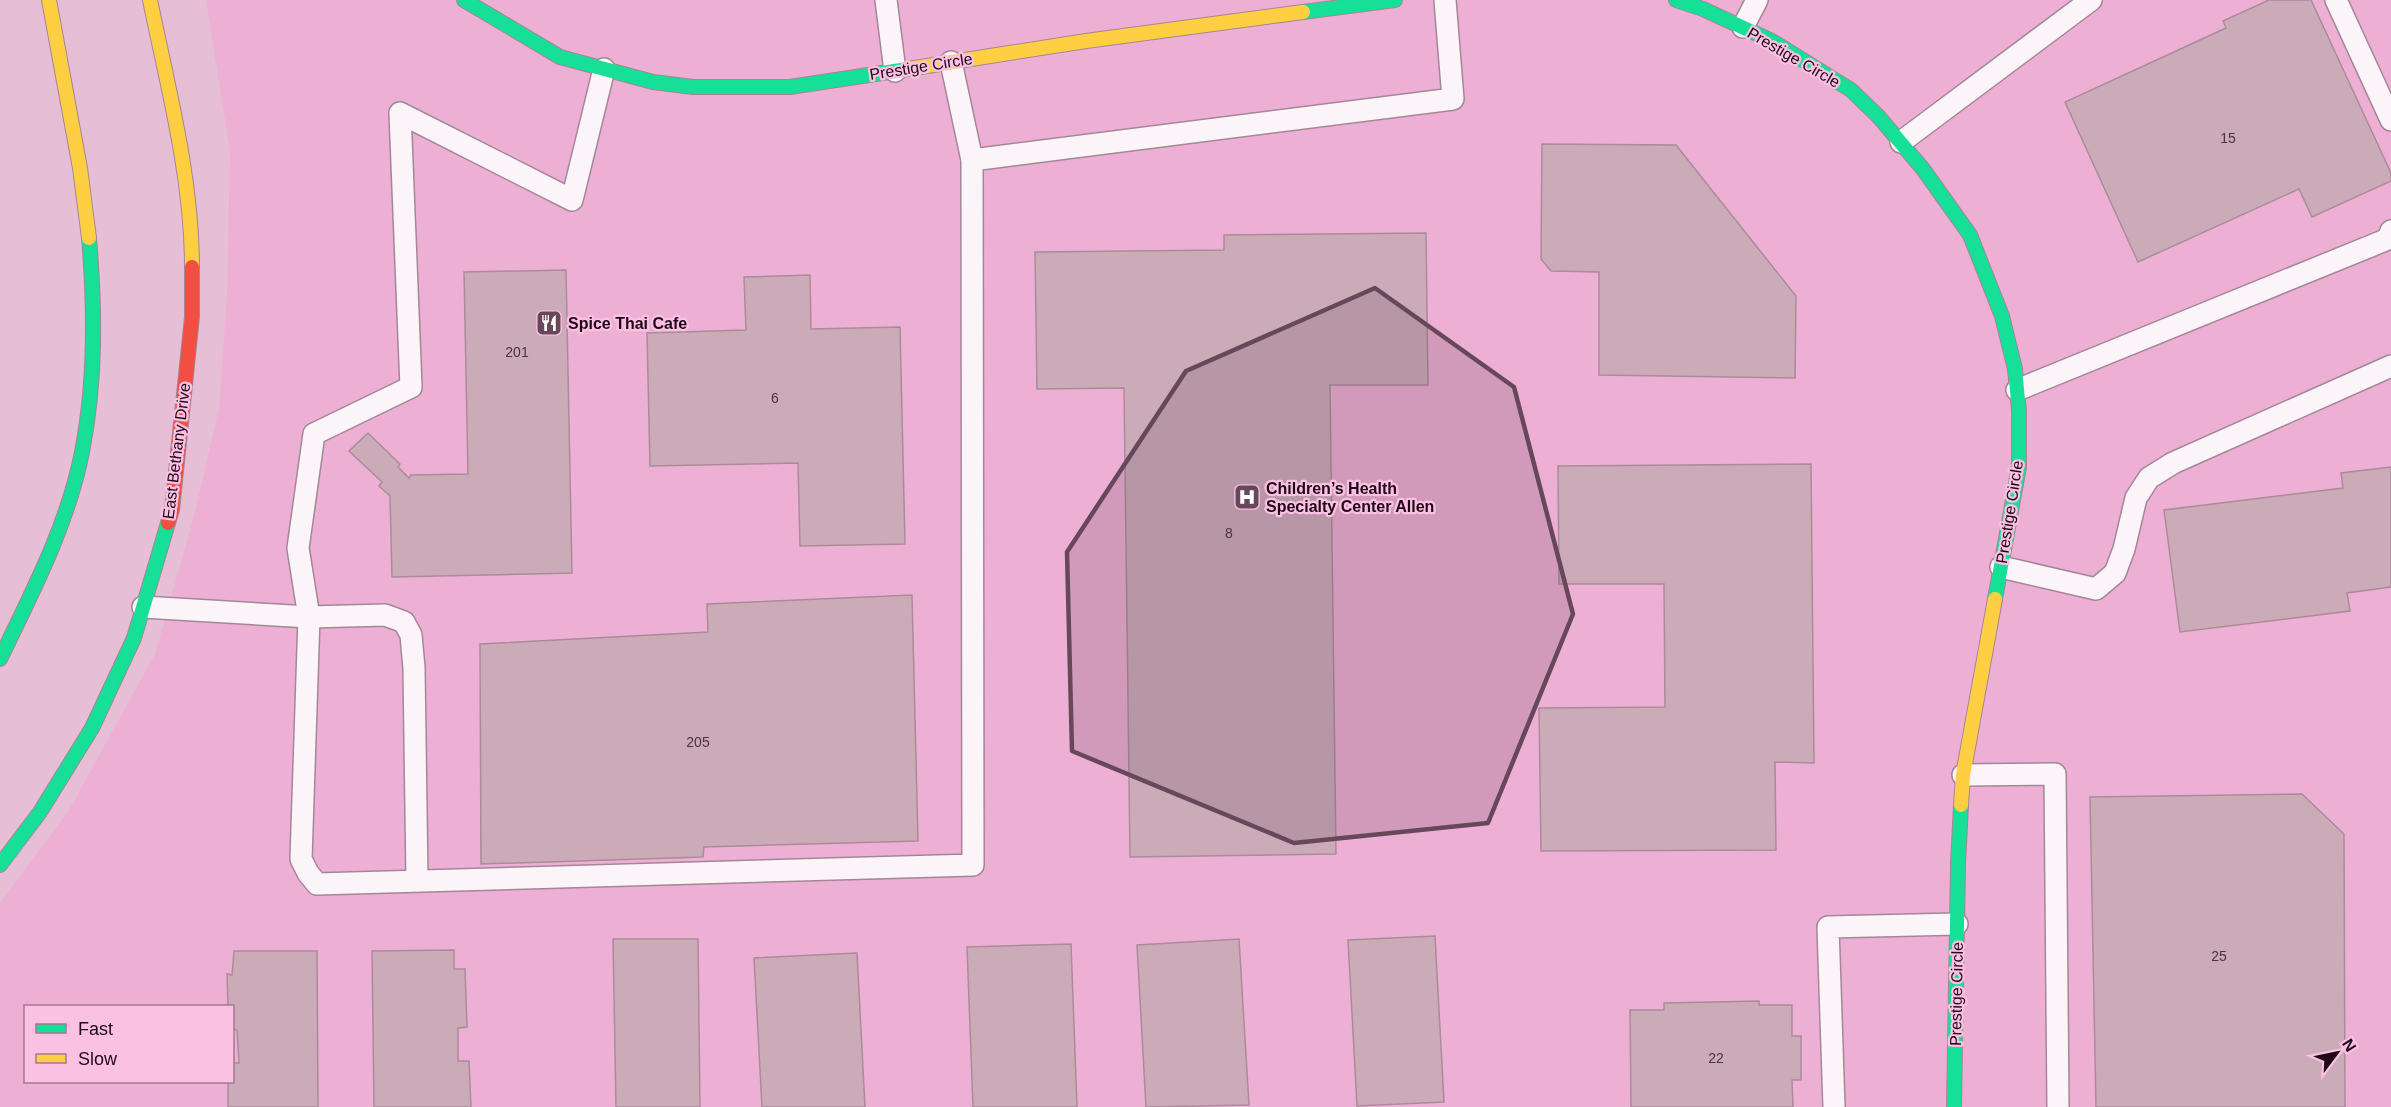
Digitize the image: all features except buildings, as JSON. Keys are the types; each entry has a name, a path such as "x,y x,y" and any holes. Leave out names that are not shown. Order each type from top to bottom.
{"street":[{"path":"0,659 40,578 63,519 82,451 90,387 94,310 84,197 67,89 49,0"},
{"name":"East Bethany Drive","path":"0,865 40,812 92,728 134,638 172,510 192,317 192,236 183,169 150,0"},
{"name":"Prestige Circle","path":"464,0 560,57 653,82 693,87 790,87 1098,39 1395,0"},
{"name":"Prestige Circle","path":"1676,0 1703,9 1792,52 1851,90 1878,116 1923,169 1970,235 2002,316 2015,369 2019,411 2019,468 1963,775 1957,924 1954,1107"}],"lane":[{"path":"886,0 895,71"},
{"path":"972,160 1453,99 1445,0"},
{"path":"1743,27 1756,0"},
{"path":"1901,142 2091,0"},
{"path":"2336,0 2391,120"},
{"path":"604,69 572,200 400,113 411,387 314,434 298,548 309,617 301,859 317,884 973,865 972,160 951,62"},
{"path":"2017,390 2388,238 2391,231"},
{"path":"2001,567 2096,589 2115,573 2124,549 2136,498 2149,478 2173,463 2391,366"},
{"path":"143,607 309,617 385,615 404,622 411,635 414,668 417,880"},
{"path":"1963,775 2055,774 2058,1107"},
{"path":"1834,1107 1828,927 1957,924"}],"highlighted area":[{"path":"1375,288 1514,387 1573,614 1488,823 1294,843 1072,751 1067,552 1186,371"}],"shaded area":[{"path":"206,0 2391,0 2391,1107 0,1107 0,903 69,810 155,654 194,516 219,408 227,293 230,152"}],"traffic: fast":[{"path":"464,0 560,57 653,82 693,87 790,87 908,69"},
{"path":"1303,12 1395,0"},
{"path":"1676,0 1703,9 1772,41 1851,90 1878,116 1923,169 1970,235 2002,316 2015,369 2019,411 2019,467 1995,599"},
{"path":"0,659 58,532 76,479 82,452 90,399 93,345 89,238"},
{"path":"0,865 40,812 92,728 134,638 168,523"},
{"path":"1954,1107 1961,805"}],"traffic: slow":[{"path":"49,0 80,168 89,238"},
{"path":"150,0 183,166 191,233 192,267"},
{"path":"908,69 1086,41 1303,12"},
{"path":"1961,805 1963,775 1995,599"}],"traffic: jam":[{"path":"168,523 172,510 192,317 192,267"}],"place":[{"name":"Spice Thai Cafe","path":"549,323"},
{"name":"Children’s Health Specialty Center Allen","path":"1247,497"}]}
